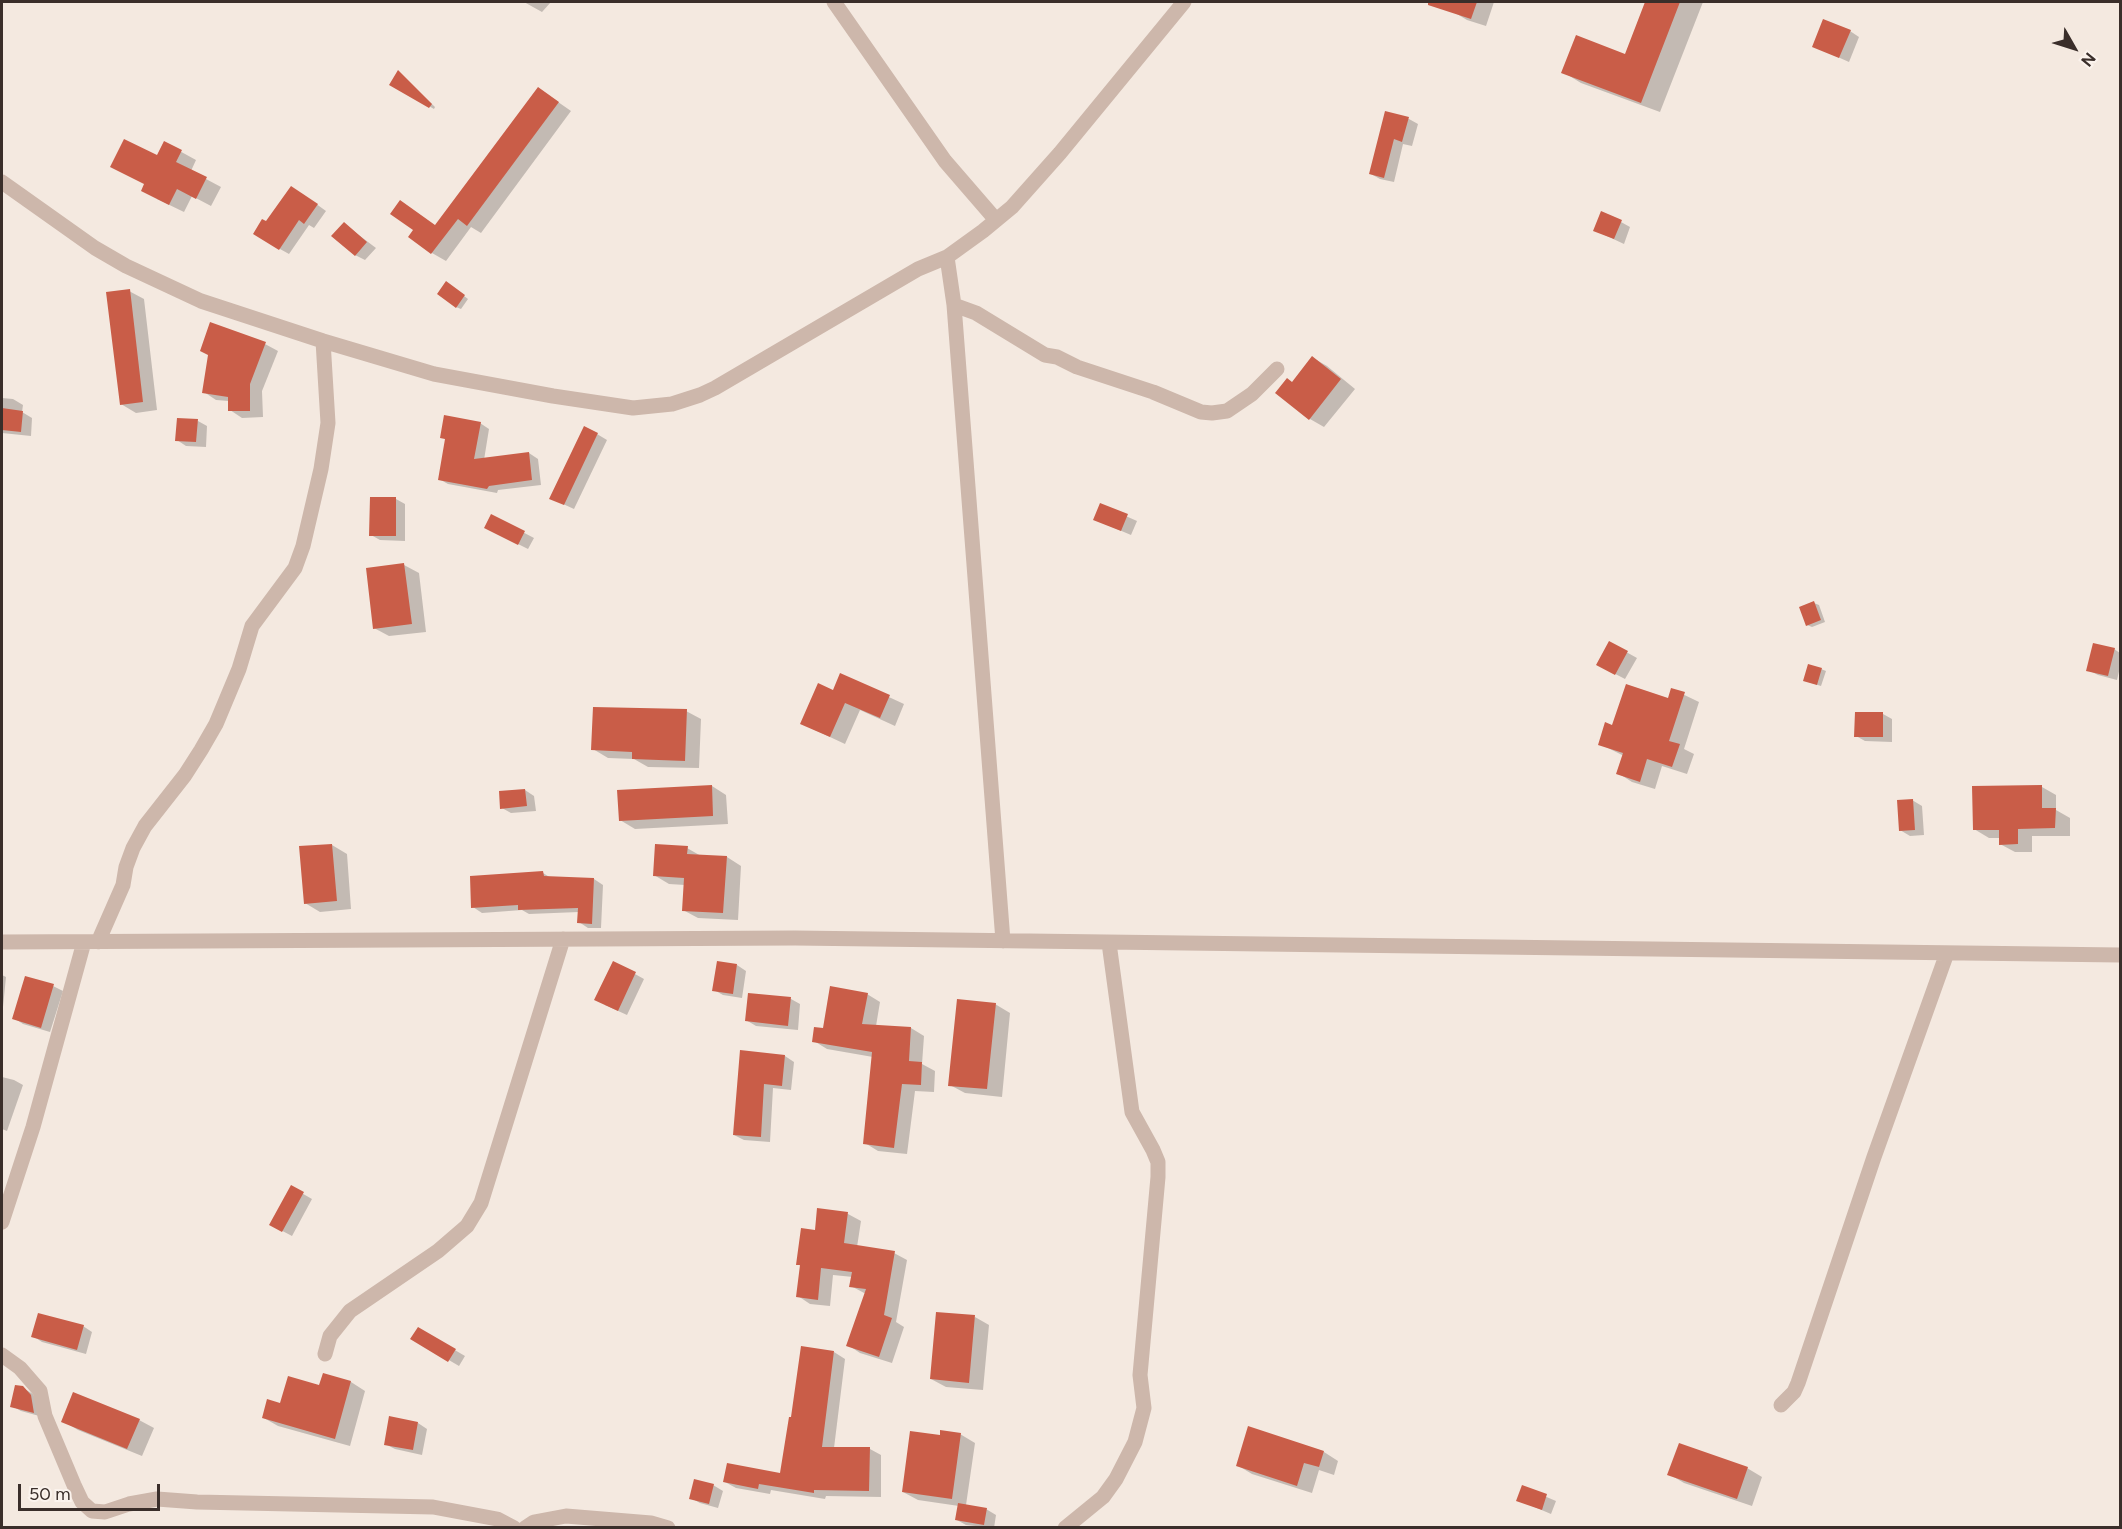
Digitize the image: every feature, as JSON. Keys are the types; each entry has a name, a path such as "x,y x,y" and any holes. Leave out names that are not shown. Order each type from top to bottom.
{"street":[{"path":"834,2 945,161 996,220"},
{"path":"2,183 95,248 126,266 201,301 434,374 633,408 672,404 715,388 918,269 946,257 996,220 1012,207 1060,153 1184,2"},
{"path":"946,257 954,305 1003,941"},
{"path":"954,305 976,313 1045,355 1057,357 1077,367 1153,392 1201,412 1227,411 1252,394 1277,369"},
{"path":"2,1222 91,942 123,885 126,867 133,848 145,826 185,775 201,750 216,724 239,669 252,626 295,568 309,524 328,423 323,341"},
{"path":"2,942 795,938 2121,955"},
{"path":"325,1354 330,1336 350,1311 438,1251 467,1226 481,1203 563,939"},
{"path":"1065,1527 1103,1497 1116,1479 1135,1443 1144,1408 1140,1375 1158,1162 1132,1112 1109,943"},
{"path":"1781,1405 1794,1392 1798,1383 1874,1157 1947,953"},
{"path":"2,1355 20,1368 40,1391 45,1416 74,1485 82,1502 92,1511 105,1512 129,1504 157,1499 197,1502 433,1507 497,1519 514,1527"},
{"path":"525,1527 534,1522 566,1516 628,1520 668,1527"}],"building":[{"path":"1428,2 1477,2 1471,19 1428,5"},
{"path":"1645,2 1680,2 1641,103 1561,73 1576,35 1625,54"},
{"path":"1823,19 1851,30 1839,58 1812,47"},
{"path":"398,70 432,104 429,108 389,85"},
{"path":"538,87 559,102 467,226 458,219 431,254 408,237 413,230 390,214 400,200 435,225"},
{"path":"1385,111 1409,117 1402,142 1394,139 1384,178 1369,174"},
{"path":"124,139 157,155 164,141 182,150 176,162 207,177 196,199 177,189 169,205 141,191 144,184 110,167"},
{"path":"291,186 318,204 304,224 299,220 279,250 253,234 262,219 266,221"},
{"path":"1601,211 1622,220 1614,239 1593,231"},
{"path":"344,222 367,242 355,256 331,236"},
{"path":"446,281 465,295 456,308 437,294"},
{"path":"130,289 143,402 120,405 106,292"},
{"path":"210,322 266,342 250,384 250,411 228,411 228,397 202,393 208,355 200,351"},
{"path":"1312,356 1341,379 1309,420 1275,393 1287,378 1292,382"},
{"path":"2,408 23,411 21,432 2,430"},
{"path":"444,415 481,422 474,459 529,452 532,480 489,486 487,489 438,480 445,439 440,438"},
{"path":"177,418 198,419 196,442 175,441"},
{"path":"584,426 598,433 564,505 549,499"},
{"path":"370,497 396,497 396,536 369,536"},
{"path":"1100,503 1128,514 1121,531 1093,520"},
{"path":"491,514 525,531 518,545 484,528"},
{"path":"404,563 412,624 373,629 366,568"},
{"path":"1814,601 1821,620 1806,626 1799,607"},
{"path":"1609,641 1628,651 1615,675 1596,665"},
{"path":"2093,643 2115,648 2108,676 2086,671"},
{"path":"1808,664 1822,668 1817,685 1803,681"},
{"path":"840,673 890,695 880,718 845,703 830,737 800,724 818,683 833,690"},
{"path":"1626,684 1668,698 1671,688 1685,692 1669,741 1680,744 1672,767 1647,759 1640,782 1616,774 1623,753 1598,745 1605,722 1612,725"},
{"path":"593,707 687,709 685,761 632,759 632,752 591,750"},
{"path":"1855,712 1883,712 1883,737 1854,737"},
{"path":"712,785 713,816 619,821 617,790"},
{"path":"2042,785 2042,808 2056,808 2055,828 2018,829 2018,844 1999,845 1999,830 1973,830 1972,786"},
{"path":"525,789 527,806 500,809 499,791"},
{"path":"1913,799 1915,830 1899,831 1897,800"},
{"path":"332,844 337,901 304,904 299,846"},
{"path":"655,844 688,846 687,854 727,856 723,913 682,911 684,878 653,876"},
{"path":"543,871 544,876 594,878 592,924 577,923 578,908 518,910 518,905 471,908 470,876"},
{"path":"613,961 636,972 618,1011 594,1000"},
{"path":"717,961 737,964 733,994 712,991"},
{"path":"25,976 54,984 41,1028 12,1019"},
{"path":"830,986 868,993 862,1024 911,1027 909,1061 922,1062 921,1085 902,1084 894,1148 863,1144 872,1052 812,1042 814,1027 823,1028"},
{"path":"748,993 791,997 788,1026 745,1021"},
{"path":"957,999 996,1003 987,1089 948,1086"},
{"path":"740,1050 785,1055 782,1086 764,1084 761,1137 733,1135"},
{"path":"291,1185 304,1192 282,1232 269,1225"},
{"path":"817,1208 848,1212 844,1243 895,1251 884,1315 892,1318 879,1357 846,1346 866,1289 849,1287 852,1272 821,1268 818,1300 796,1297 800,1265 796,1265 801,1228 815,1230"},
{"path":"936,1312 975,1315 969,1383 930,1379"},
{"path":"38,1313 84,1325 77,1350 31,1337"},
{"path":"418,1327 456,1349 448,1362 410,1339"},
{"path":"801,1346 834,1351 822,1447 870,1447 869,1491 814,1490 814,1493 759,1484 758,1489 723,1482 727,1463 780,1473"},
{"path":"323,1373 351,1381 335,1439 262,1418 267,1399 280,1403 288,1376 319,1385"},
{"path":"15,1385 23,1386 31,1395 34,1413 10,1407"},
{"path":"73,1392 140,1419 127,1449 61,1422"},
{"path":"389,1416 418,1422 413,1450 384,1445"},
{"path":"1248,1426 1324,1451 1319,1467 1304,1463 1297,1486 1236,1466"},
{"path":"940,1430 961,1433 952,1499 902,1492 910,1431 940,1435"},
{"path":"1679,1443 1748,1467 1737,1499 1667,1475"},
{"path":"694,1479 714,1484 709,1504 689,1499"},
{"path":"1522,1485 1547,1494 1542,1510 1516,1501"},
{"path":"958,1503 987,1508 984,1525 955,1520"}]}
